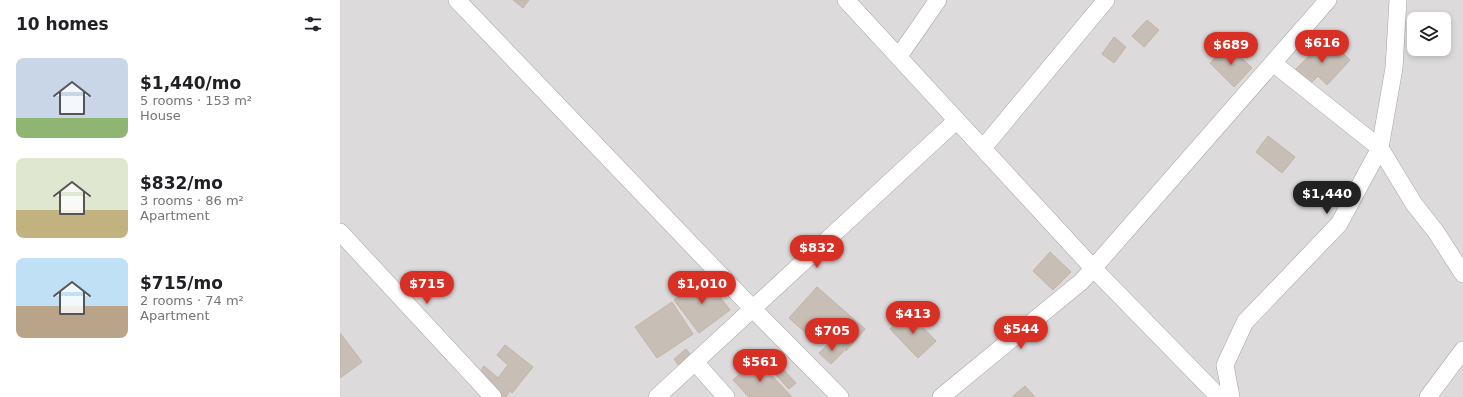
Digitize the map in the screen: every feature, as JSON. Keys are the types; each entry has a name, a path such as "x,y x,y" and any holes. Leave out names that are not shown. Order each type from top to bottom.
{"street":[{"path":"457,0 840,397"},
{"path":"846,0 1093,268 1219,397"},
{"path":"898,56 938,0"},
{"path":"983,148 1106,0"},
{"path":"941,397 1082,281 1328,0"},
{"path":"1230,397 1225,365 1245,322 1339,224 1380,148 1394,68 1398,0"},
{"path":"1273,63 1380,148 1414,204 1436,232 1463,274"},
{"path":"657,397 957,120"},
{"path":"340,232 493,397"},
{"path":"1428,397 1463,350"},
{"path":"695,362 726,397"}],"shaded area":[{"path":"340,0 1463,0 1463,397 340,397"}],"building":[{"path":"513,0 529,0 523,8"},
{"path":"1147,20 1159,30 1144,47 1132,36"},
{"path":"1114,37 1126,47 1114,63 1102,54"},
{"path":"1327,38 1350,60 1327,85 1318,76 1308,86 1293,72"},
{"path":"1228,45 1252,68 1234,87 1210,63"},
{"path":"1268,136 1295,157 1282,173 1256,152"},
{"path":"1050,252 1071,272 1053,290 1033,271"},
{"path":"704,276 730,310 699,333 674,300"},
{"path":"817,287 865,329 846,351 826,333 817,343 789,318"},
{"path":"672,302 693,334 657,358 635,327"},
{"path":"908,312 936,341 918,358 890,329"},
{"path":"340,333 362,362 340,378"},
{"path":"832,340 844,351 831,364 819,353"},
{"path":"505,345 533,367 512,393 510,391 506,397 496,397 474,379 484,366 498,378 508,365 497,355"},
{"path":"686,349 695,360 682,370 674,359"},
{"path":"756,359 792,397 749,397 733,380"},
{"path":"780,366 796,383 789,389 773,372"},
{"path":"1025,386 1035,397 1012,397"}]}
